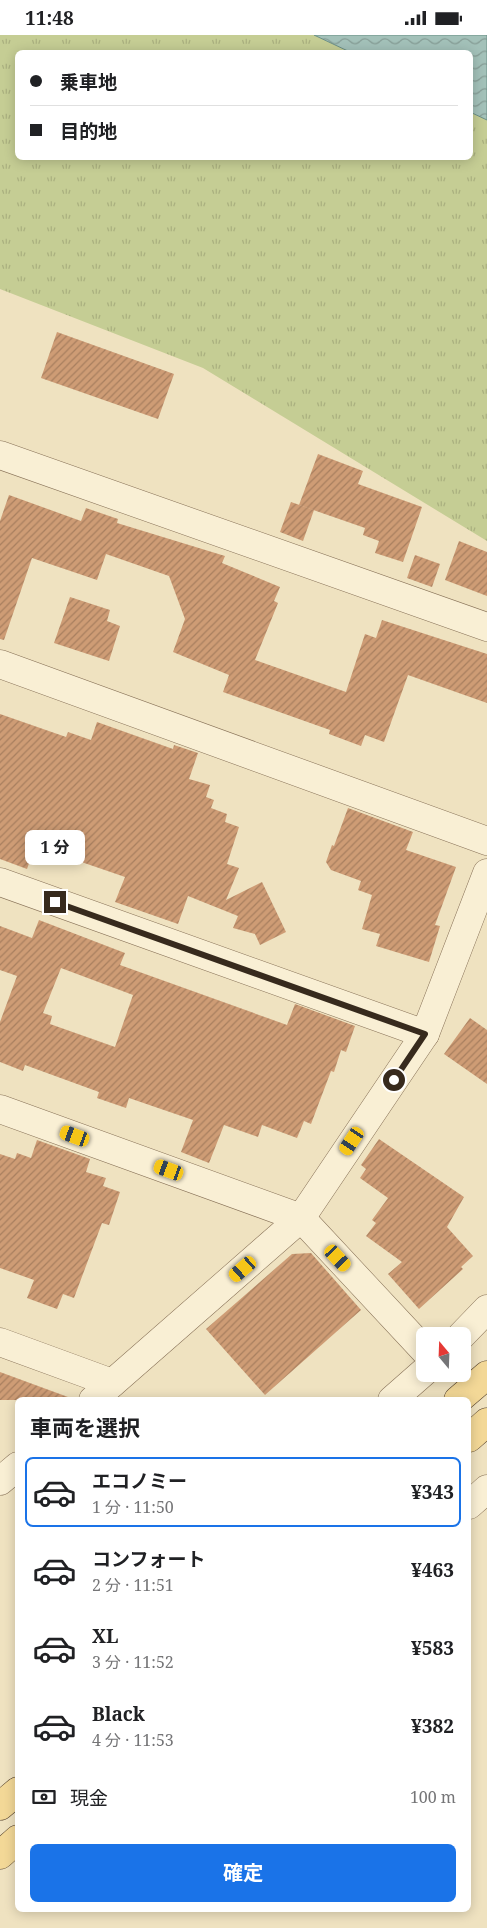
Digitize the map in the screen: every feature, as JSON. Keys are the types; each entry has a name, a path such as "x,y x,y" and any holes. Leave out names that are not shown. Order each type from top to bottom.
{"main road":[{"path":"461,1397 487,1375"},
{"path":"471,1436 487,1422"},
{"path":"0,1806 15,1794"},
{"path":"0,1855 15,1842"}],"street":[{"path":"0,455 487,627"},
{"path":"0,664 487,841"},
{"path":"0,1342 103,1392 301,1218 425,1034 487,873"},
{"path":"0,882 425,1034"},
{"path":"0,1109 301,1218 416,1341"},
{"path":"470,1327 487,1309"},
{"path":"395,1397 416,1379"},
{"path":"0,1481 15,1468"},
{"path":"471,1503 487,1489"}],"green space":[{"path":"0,35 314,35 346,50 15,50 15,160 473,160 473,113 487,120 487,541 203,368 0,289"}],"water":[{"path":"314,35 487,35 487,120 473,113 473,50 346,50"}],"building":[{"path":"57,332 174,374 158,419 41,378"},
{"path":"318,454 363,471 358,484 422,507 403,562 375,553 379,541 363,535 365,528 299,505"},
{"path":"9,495 81,521 86,508 118,519 117,523 225,556 222,563 280,587 274,601 278,603 255,660 346,692 365,634 376,638 382,620 487,654 487,703 408,675 384,742 365,735 361,746 329,734 330,730 223,692 229,675 173,652 185,619 169,576 106,554 97,580 32,558 4,640 0,639 0,521"},
{"path":"291,502 314,510 303,541 280,532"},
{"path":"459,541 487,552 487,596 445,580"},
{"path":"415,555 440,564 432,587 407,578"},
{"path":"70,597 110,610 107,621 120,626 109,661 54,643"},
{"path":"0,714 66,737 68,732 91,740 97,722 173,749 174,745 198,753 189,779 210,785 206,797 214,800 211,808 227,814 225,822 239,827 227,864 239,868 226,900 262,882 286,932 260,945 255,934 233,928 238,916 188,896 178,924 115,902 125,877 35,846 27,869 0,859"},
{"path":"348,808 413,832 406,850 456,867 435,925 440,926 429,962 376,946 380,934 362,929 372,895 358,890 361,881 331,870 326,862"},
{"path":"39,920 125,953 120,965 287,1025 295,1004 355,1026 346,1052 341,1050 334,1072 331,1071 311,1124 304,1121 297,1138 262,1125 258,1137 224,1125 209,1163 181,1152 193,1120 129,1098 126,1108 97,1098 99,1092 25,1065 23,1071 0,1062 0,1022 17,976 0,970 0,926 32,938","holes":["61,968 133,995 115,1047 50,1024 52,1016 43,1013"]},
{"path":"470,1018 487,1030 487,1084 444,1054"},
{"path":"379,1139 464,1197 447,1227 473,1256 461,1267 463,1269 419,1309 388,1274 402,1262 366,1236 376,1223 372,1220 388,1198 360,1178 366,1169 361,1165"},
{"path":"37,1140 90,1159 86,1172 106,1178 103,1186 120,1192 109,1225 102,1223 74,1298 63,1294 57,1309 27,1298 34,1280 0,1268 0,1154 15,1159 17,1153 31,1158"},
{"path":"311,1253 361,1310 265,1395 206,1329 292,1254"},
{"path":"0,1372 68,1397 15,1397 15,1400 0,1400"}],"route":[{"path":"55,902 425,1034 394,1080"}]}
